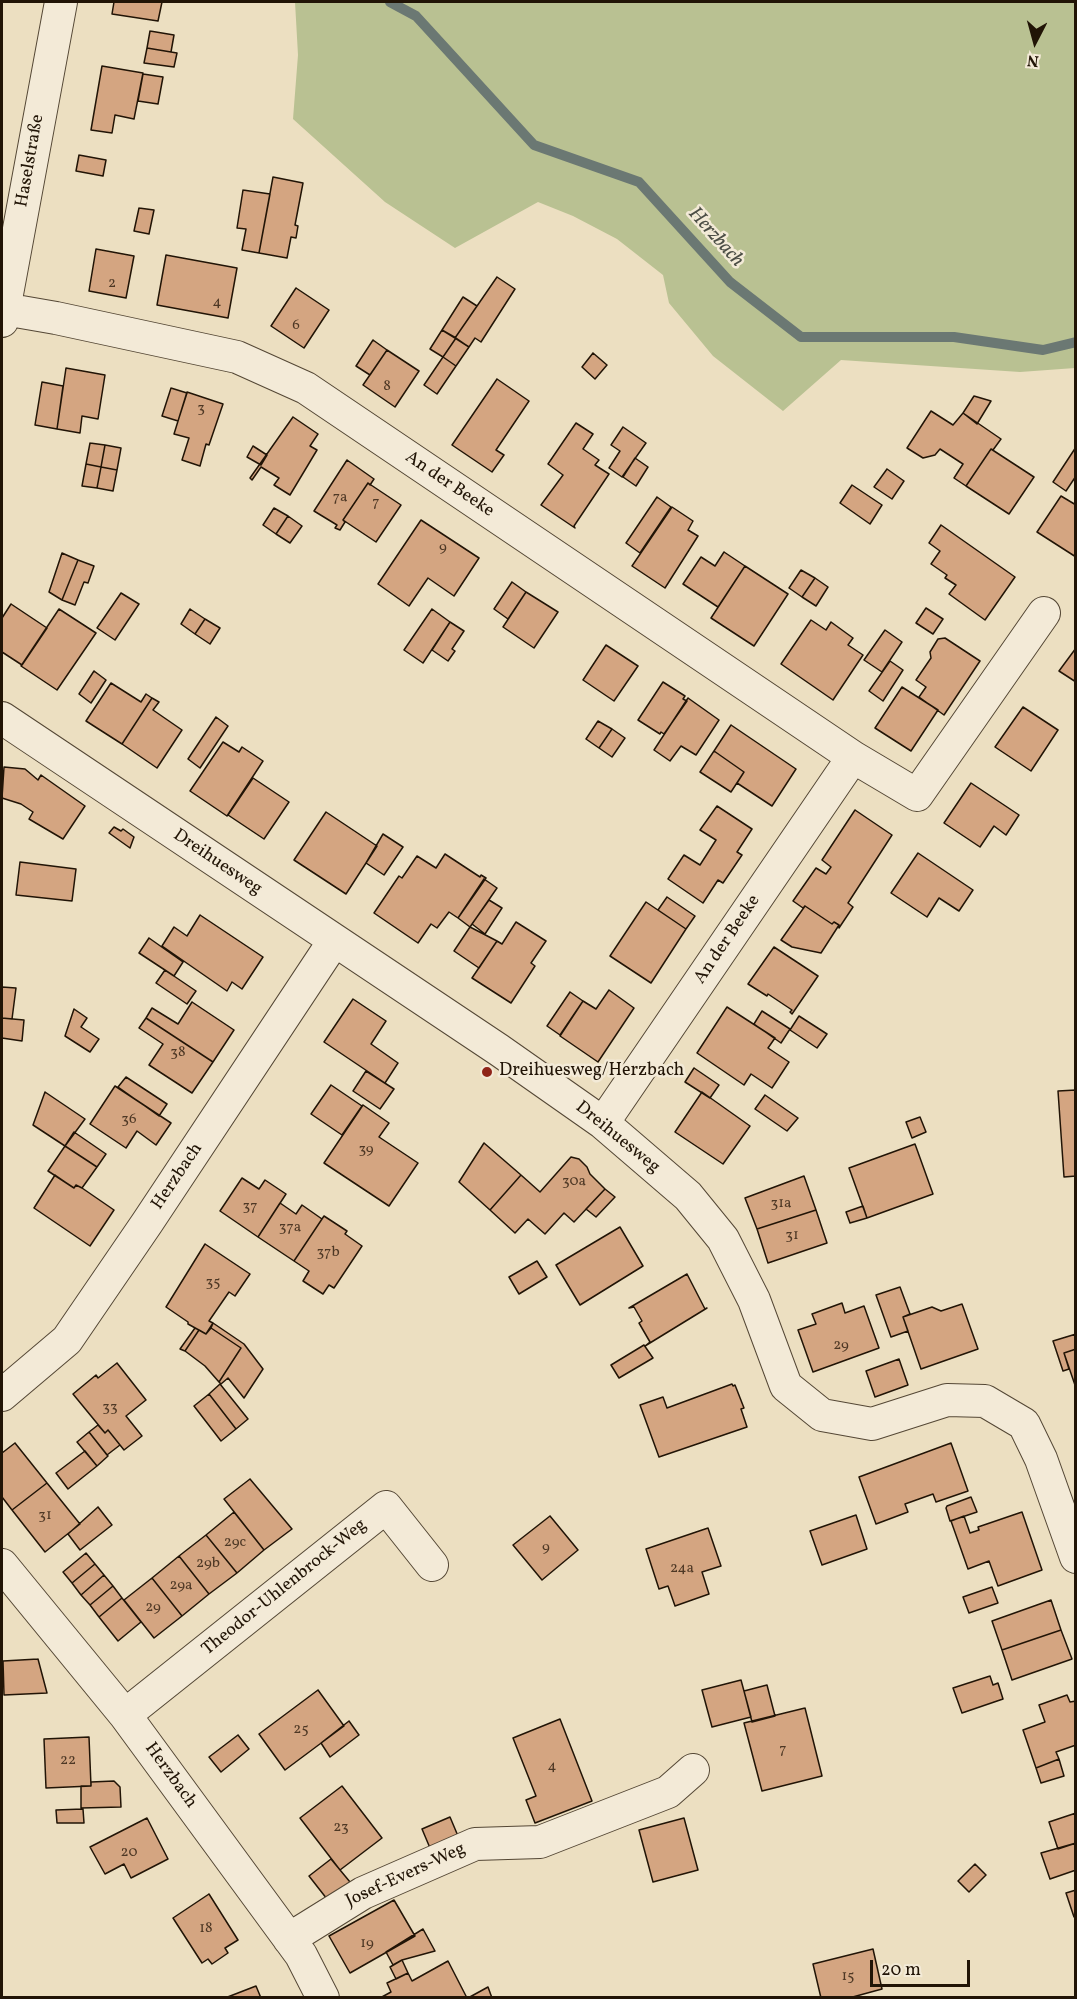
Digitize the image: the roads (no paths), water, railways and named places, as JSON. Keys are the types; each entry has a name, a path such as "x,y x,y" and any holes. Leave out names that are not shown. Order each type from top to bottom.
{"street":[{"name":"Haselstraße","path":"3,315 61,2"},
{"name":"An der Beeke","path":"3,315 56,318 237,357 306,388 853,757 917,795 1044,613"},
{"name":"Dreihuesweg","path":"2,718 499,1050 603,1123 688,1196 723,1239 754,1300 786,1386 822,1416 872,1424 947,1400 984,1401 1024,1424 1041,1459 1076,1557"},
{"name":"An der Beeke","path":"603,1123 853,757"},
{"name":"Herzbach","path":"2,1395 67,1340 334,941"},
{"name":"Theodor-Uhlenbrock-Weg","path":"125,1715 386,1507 432,1565"},
{"name":"Herzbach","path":"2,1565 125,1715 302,1955 323,1998"},
{"name":"Josef-Evers-Weg","path":"289,1939 363,1893 475,1844 540,1842 668,1792 693,1770"}],"waterway":[{"name":"Herzbach","path":"390,2 416,16 534,145 639,182 730,282 801,337 954,337 1043,350 1076,342"}],"place":[{"name":"Dreihuesweg/Herzbach","path":"487,1072"}]}
